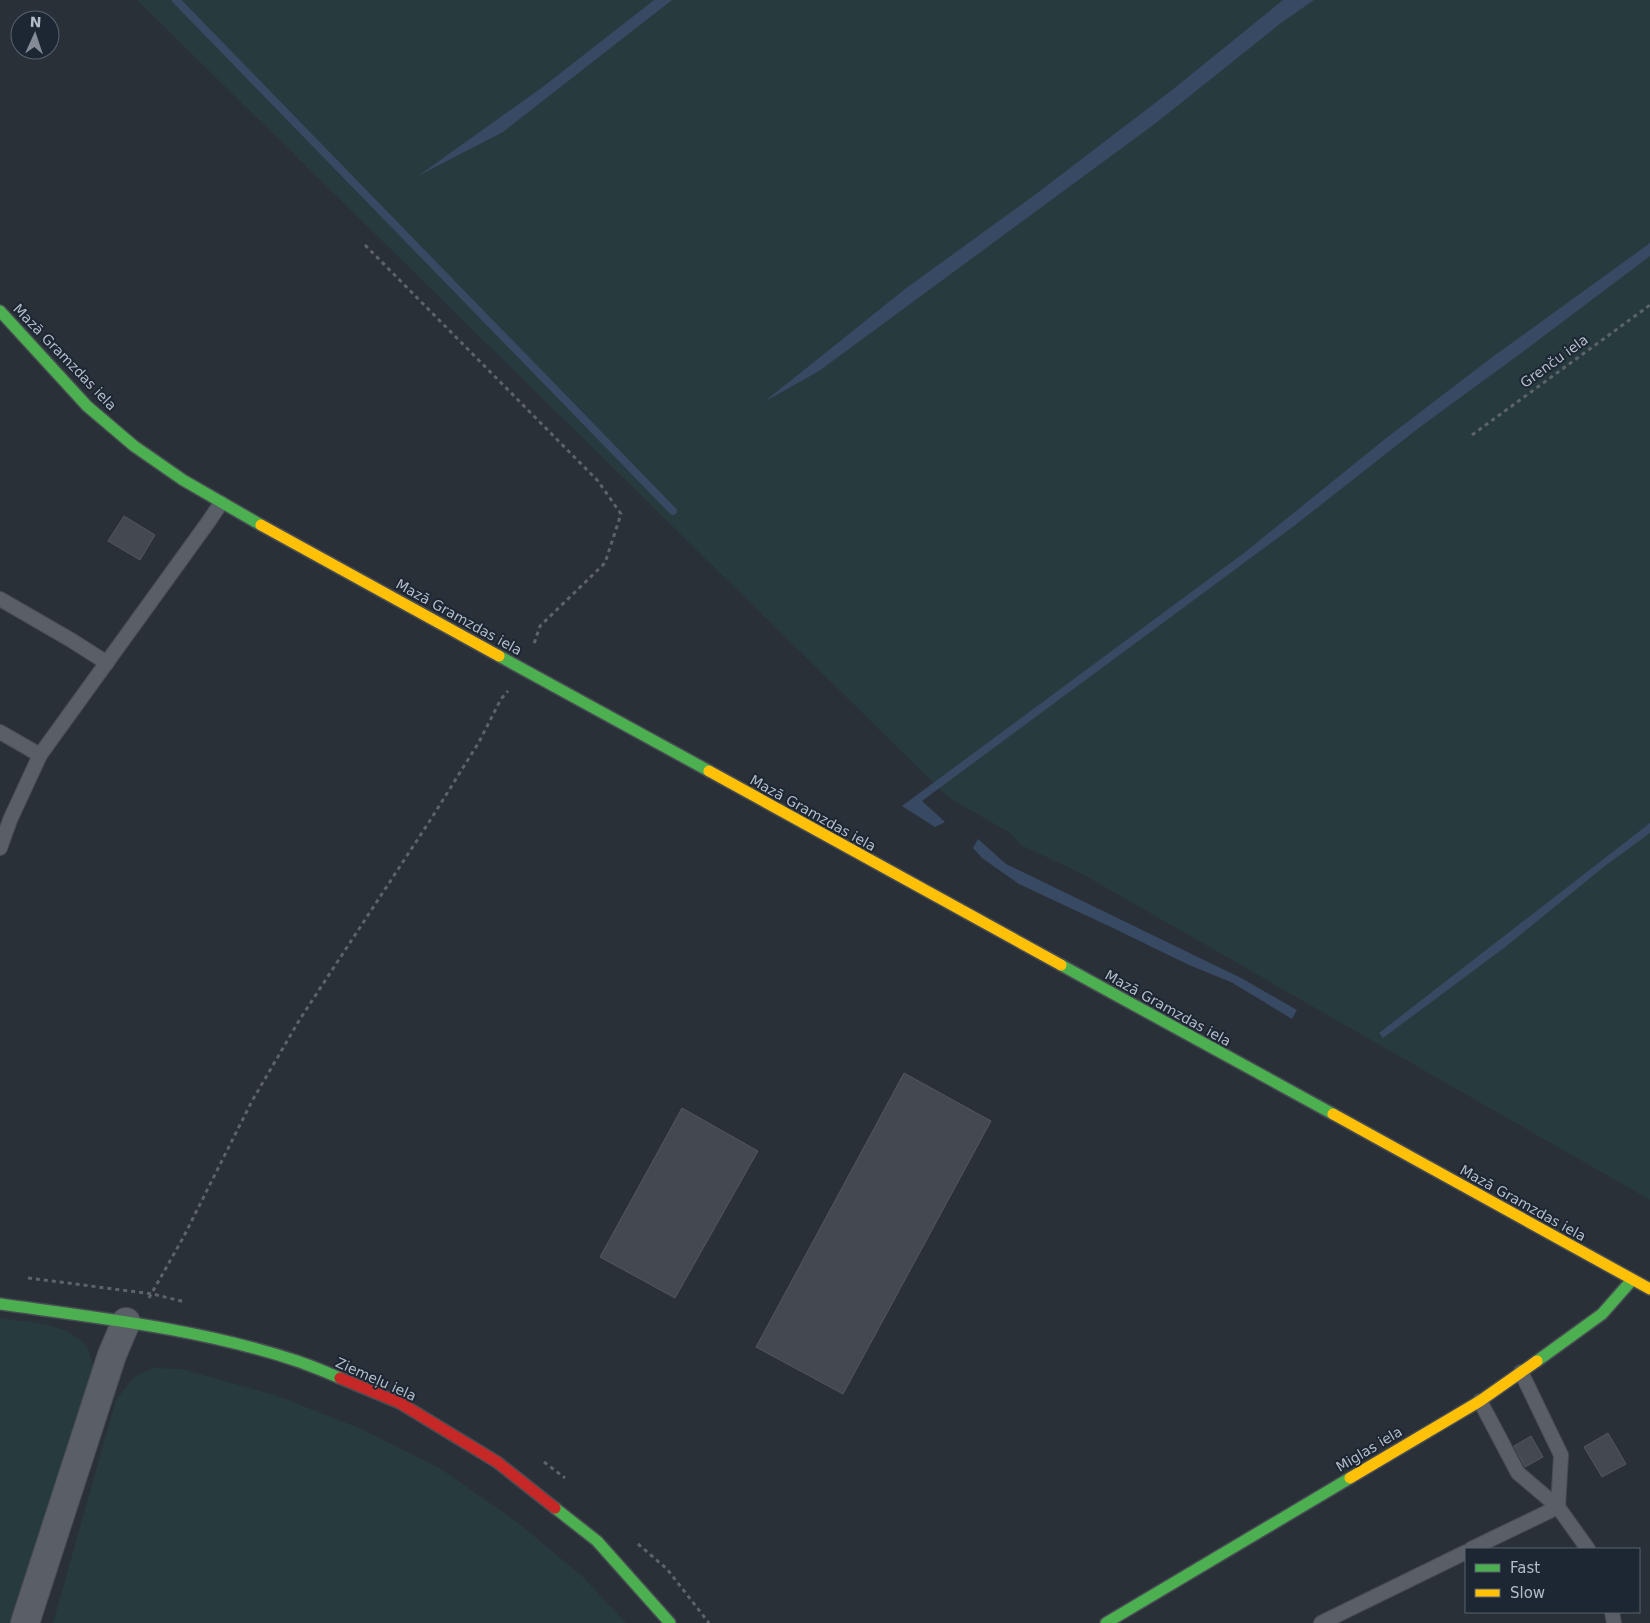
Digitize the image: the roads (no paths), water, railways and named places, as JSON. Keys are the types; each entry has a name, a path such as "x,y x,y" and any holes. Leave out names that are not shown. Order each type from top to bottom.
{"street":[{"name":"Mazā Gramzdas iela","path":"0,311 87,406 134,446 183,480 221,503 1650,1290"},
{"name":"Miglas iela","path":"1106,1623 1480,1401 1602,1314 1632,1280"},
{"name":"Ziemeļu iela","path":"0,1304 202,1335 298,1361 400,1403 497,1462 597,1542 670,1623"},
{"path":"25,1623 112,1355 126,1322"}],"lane":[{"path":"0,848 13,813 40,755 210,521 221,503"},
{"path":"0,599 107,663"},
{"path":"0,732 40,755"},
{"path":"1521,1372 1561,1455 1558,1507"},
{"path":"1480,1401 1518,1474 1558,1507 1587,1548"},
{"path":"1473,1548 1558,1507"},
{"path":"1321,1623 1465,1552"}],"water":[{"path":"654,0 672,0 503,132 418,176 544,86"},
{"path":"1283,0 1314,0 1281,23 1156,123 819,371 764,402 905,289 1036,194 1172,90"},
{"path":"1650,243 1650,256 1420,427 1294,526 922,801 945,822 935,827 902,806 1244,553 1385,439 1491,358"},
{"path":"1650,823 1650,833 1605,866 1504,948 1383,1038 1379,1033"},
{"path":"978,839 1006,864 1241,978 1297,1010 1292,1019 1231,982 1189,965 1019,884 982,858 973,848"}],"waterway":[{"path":"176,0 673,511"}]}
